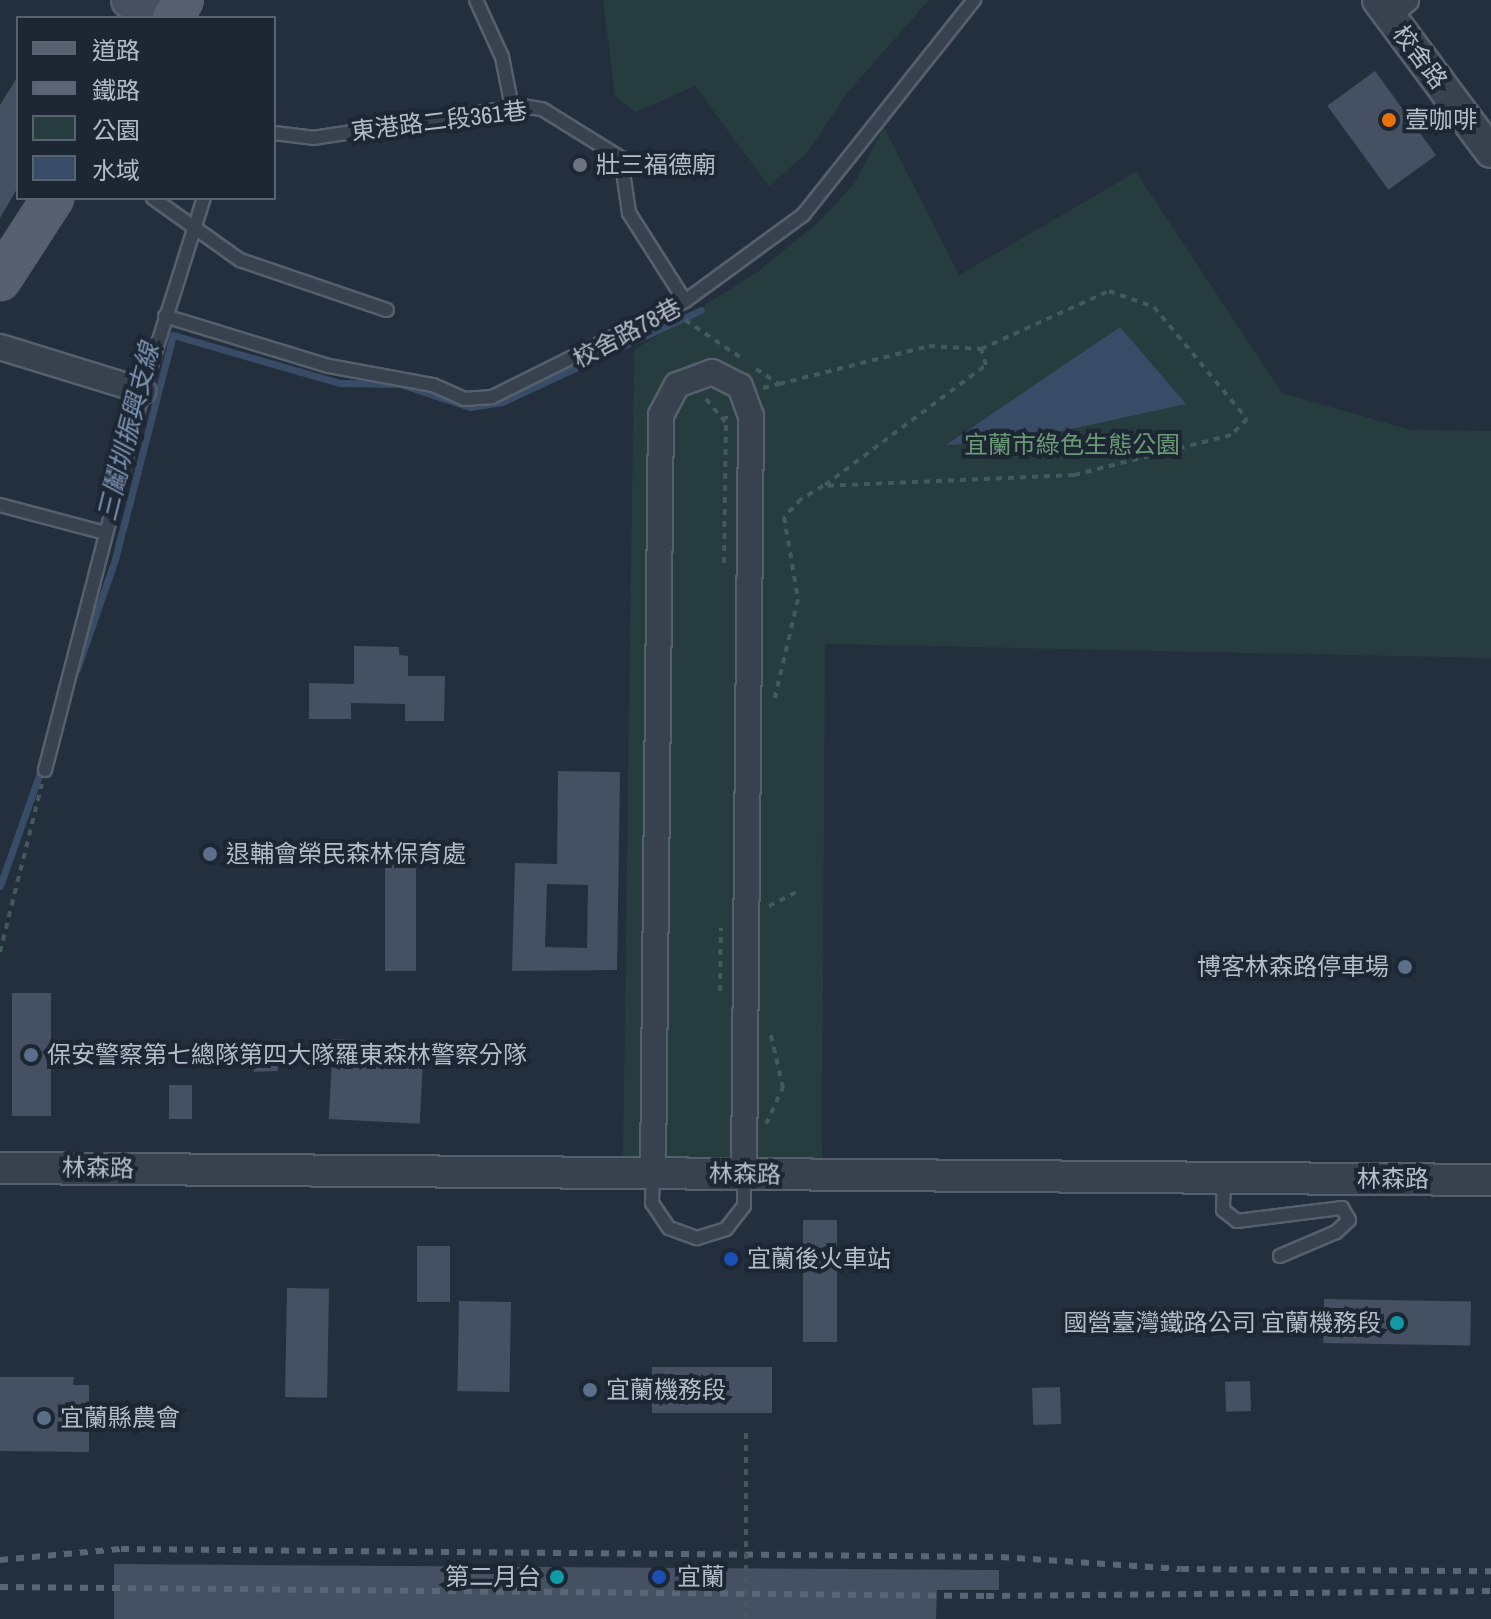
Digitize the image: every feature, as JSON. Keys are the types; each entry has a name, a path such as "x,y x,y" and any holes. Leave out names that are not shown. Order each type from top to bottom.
{"main road":[{"path":"129,0 152,16"},
{"path":"2,272 52,200"}],"street":[{"name":"校舍路","path":"1391,5 1491,152"},
{"path":"0,347 143,391"},
{"path":"653,1173 661,415 677,385 712,372 740,386 751,416 744,1174"},
{"name":"林森路","path":"0,1168 1491,1180"}],"lane":[{"path":"476,0 502,57 512,107"},
{"name":"校舍路78巷","path":"165,316 464,399 492,397 572,363 685,301 803,215 974,0"},
{"name":"東港路二段361巷","path":"276,133 313,138 512,107 542,109 570,122 621,158 629,213 685,301"},
{"path":"156,200 240,260 387,310"},
{"path":"45,770 143,391 203,200"},
{"path":"0,505 105,533"},
{"path":"653,1173 652,1203 660,1216 669,1228 697,1238 726,1229 744,1206 744,1174"},
{"path":"1224,1179 1223,1210 1237,1221 1342,1208 1349,1220 1336,1232 1280,1256"}],"path":[{"path":"685,320 779,384 929,346 981,349 1109,291 1134,296 1185,339 1247,419 1231,435 1074,475 823,486"},
{"path":"771,715 798,599 784,517 986,365 981,349"},
{"path":"0,952 45,770"},
{"path":"760,897 760,911 798,891"},
{"path":"744,1136 772,1121 783,1088 767,1018"},
{"path":"746,1430 746,1619"}],"green space":[{"path":"603,0 929,0 847,93 808,152 769,186 695,86 636,112 615,96"},
{"name":"宜蘭市綠色生態公園","path":"884,127 959,275 1136,172 1282,393 1411,430 1491,431 1491,658 825,644 822,1163 623,1159 634,350 759,271 821,220 854,184"}],"water":[{"path":"1120,327 1186,404 1007,443 946,445"}],"building":[{"path":"1375,71 1436,155 1388,190 1327,106"},
{"path":"16,79 16,190 0,218 0,105"},
{"path":"354,646 399,647 399,655 408,656 408,676 445,676 444,721 405,721 405,704 351,703 351,719 309,719 309,683 354,684"},
{"path":"558,771 620,772 617,970 512,971 515,863 557,864","holes":["547,884 588,885 587,948 545,947"]},
{"path":"385,860 416,860 416,971 385,971"},
{"name":"保安警察第七總隊第四大隊羅東森林警察分隊","path":"12,993 51,993 51,1116 12,1116"},
{"path":"333,1039 424,1044 420,1124 329,1119"},
{"path":"277,1047 278,1071 254,1072 253,1048"},
{"path":"169,1085 192,1085 192,1119 169,1119"},
{"path":"803,1220 837,1220 837,1342 803,1342"},
{"path":"417,1246 450,1246 450,1302 417,1302"},
{"path":"287,1288 329,1289 327,1398 285,1397"},
{"name":"國營臺灣鐵路公司 宜蘭機務段","path":"1324,1299 1471,1302 1470,1346 1323,1343"},
{"path":"459,1301 511,1302 509,1392 457,1391"},
{"path":"652,1367 772,1367 772,1413 652,1413"},
{"name":"宜蘭縣農會","path":"0,1377 74,1377 73,1385 89,1385 89,1452 0,1451"},
{"path":"1250,1381 1251,1411 1226,1412 1225,1382"},
{"path":"1060,1387 1061,1424 1033,1425 1032,1388"},
{"path":"114,1564 999,1570 999,1590 937,1590 936,1619 114,1619"}],"waterway":[{"name":"三鬮圳振興支線","path":"77,669 115,559 173,335 339,383 400,384 470,407 502,402 701,310"},
{"name":"三鬮圳振興支線","path":"0,886 42,767"}],"railway":[{"path":"0,1560 121,1549 1001,1557 1181,1569 1491,1571"},
{"path":"0,1587 986,1596 1491,1591"}],"place":[{"name":"壹咖啡","path":"1389,120"},
{"name":"壯三福德廟","path":"580,165"},
{"name":"退輔會榮民森林保育處","path":"210,854"},
{"name":"博客林森路停車場","path":"1405,967"},
{"name":"保安警察第七總隊第四大隊羅東森林警察分隊","path":"31,1055"},
{"name":"宜蘭後火車站","path":"731,1259"},
{"name":"國營臺灣鐵路公司 宜蘭機務段","path":"1397,1323"},
{"name":"宜蘭機務段","path":"590,1390"},
{"name":"宜蘭縣農會","path":"44,1418"},
{"name":"第二月台","path":"557,1577"},
{"name":"宜蘭","path":"659,1577"}]}
